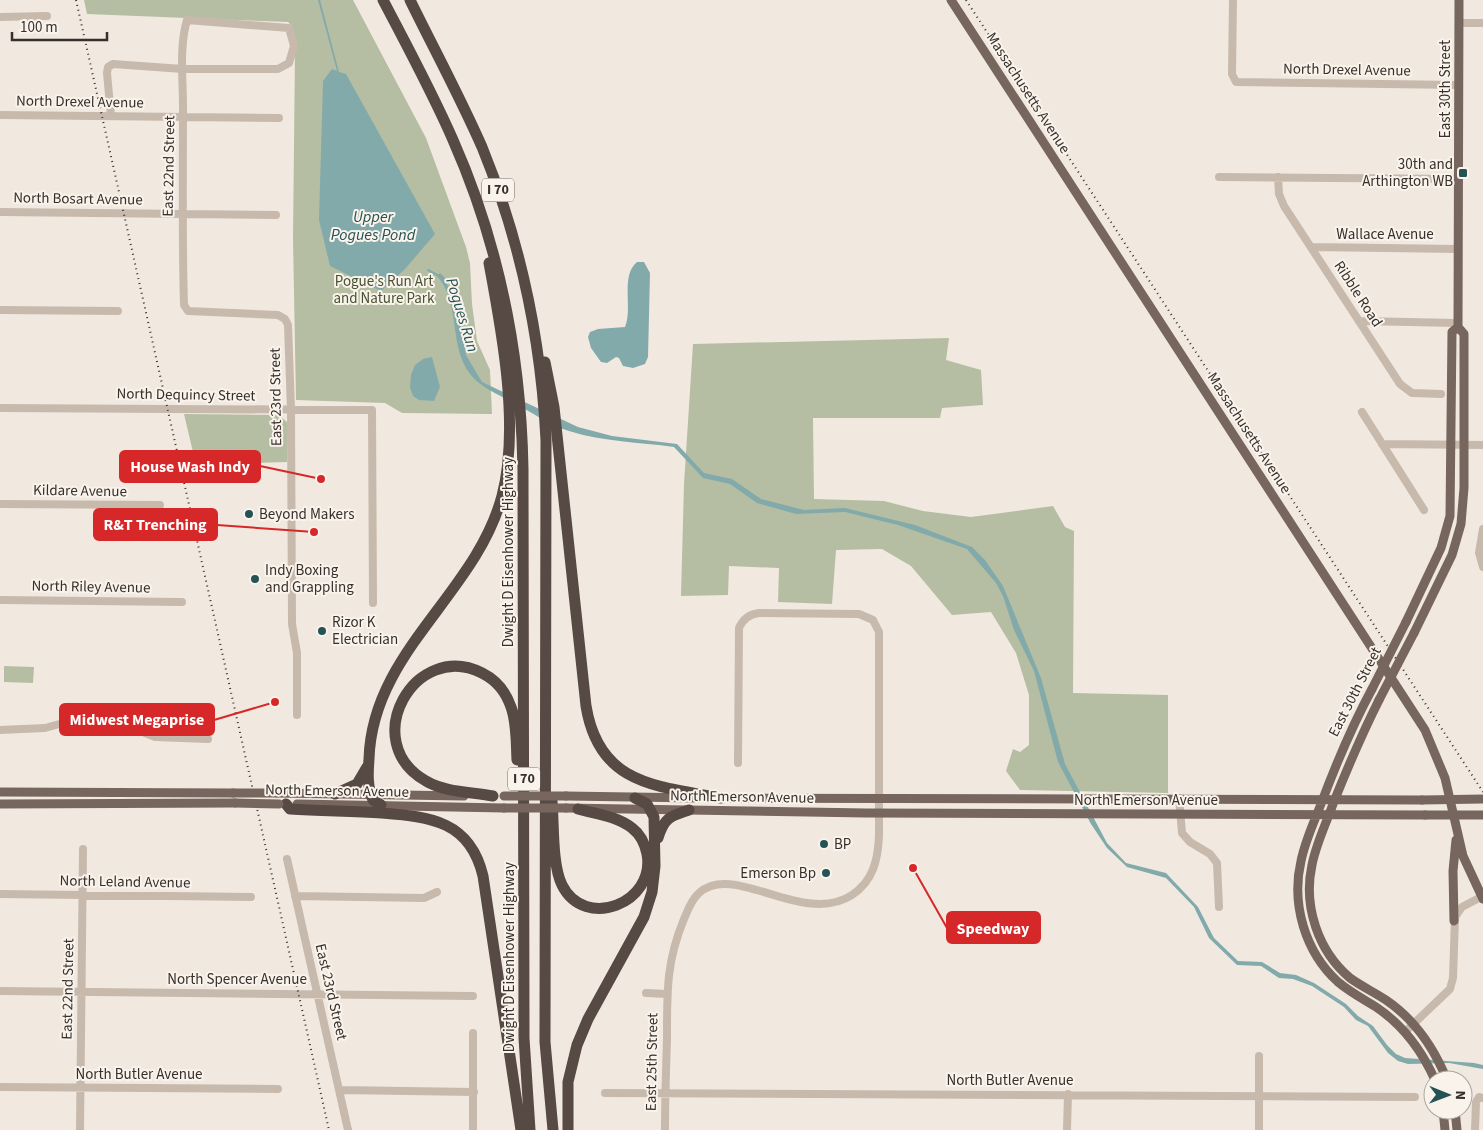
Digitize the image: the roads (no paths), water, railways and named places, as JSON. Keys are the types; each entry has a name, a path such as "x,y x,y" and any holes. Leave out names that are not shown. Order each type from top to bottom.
{"highway":[{"name":"Dwight D Eisenhower Highway","path":"384,0 442,116 474,193 500,278 519,382 522,428 524,1038 530,1130"},
{"name":"I 70","path":"410,0 482,148 510,226 548,372 546,440 546,1042 553,1130"},
{"path":"381,805 374,802 370,795 368,763 372,722 387,684 471,562 493,522 501,498 506,472 508,420 506,376 498,308 474,193"},
{"path":"548,397 558,447 586,706 593,733 610,758 640,781 659,788 721,798"},
{"path":"498,796 429,783 413,772 400,754 394,734 398,708 413,685 431,672 451,667 473,669 493,680 504,692 514,717 524,835"},
{"path":"546,710 559,878 568,894 584,905 601,909 621,905 636,893 645,878 648,862 643,842 636,831 624,823 572,809"},
{"path":"335,794 359,782 368,763"},
{"path":"568,1130 567,1088 573,1056 588,1019 646,912 654,883 655,820 652,810 647,804 635,798"},
{"path":"282,804 290,808 428,817 449,826 469,844 477,857 483,876 521,1130"},
{"path":"656,845 665,821 674,815 690,810"}],"main road":[{"name":"Massachusetts Avenue","path":"951,0 1425,730 1442,768 1466,863 1482,898"},
{"name":"East 30th Street","path":"1442,1070 1434,1053 1414,1025 1392,1005 1346,974 1331,958 1319,936 1311,911 1309,883 1312,863 1358,741 1448,564 1458,534 1464,500 1458,444 1452,332 1458,325 1459,0"},
{"name":"East 30th Street","path":"1430,1070 1421,1053 1405,1032 1385,1013 1338,982 1322,964 1306,933 1299,910 1298,876 1303,853 1342,750 1437,559 1448,527 1458,444"},
{"path":"1342,781 1346,790 1357,800"},
{"name":"North Emerson Avenue","path":"0,792 721,798 1072,814 1483,815"},
{"name":"North Emerson Avenue","path":"0,804 235,803 690,810 1064,798 1483,800"},
{"path":"1454,921 1453,871 1457,830"}],"street":[{"name":"North Drexel Avenue","path":"1233,0 1232,74 1236,82 1459,85"},
{"path":"0,17 47,16"},
{"name":"East 22nd Street","path":"183,70 278,68 289,63 294,46 289,28 187,20 182,37 184,305 188,311 278,315 285,319"},
{"path":"1459,24 1483,24"},
{"path":"111,116 106,74 108,66 114,64 183,70"},
{"name":"North Drexel Avenue","path":"0,115 279,118"},
{"path":"1219,177 1459,179"},
{"name":"Ribble Road","path":"1278,177 1281,200 1404,389 1415,394 1441,394"},
{"name":"North Bosart Avenue","path":"0,212 276,215"},
{"name":"Wallace Avenue","path":"1311,248 1458,249"},
{"path":"0,310 118,311"},
{"name":"East 23rd Street","path":"285,319 288,334 291,410 292,624 297,653 296,715"},
{"path":"1359,321 1458,325"},
{"name":"North Dequincy Street","path":"0,408 372,410 373,603"},
{"path":"1362,412 1424,510"},
{"path":"1382,444 1483,445"},
{"name":"Kildare Avenue","path":"0,504 160,506"},
{"path":"1483,529 1479,553 1483,567"},
{"name":"North Riley Avenue","path":"0,600 182,602"},
{"path":"738,763 740,628 746,618 760,613 860,614 873,620 879,632 878,805"},
{"path":"0,730 45,728 81,718 100,724 130,727 155,737 208,739"},
{"path":"1179,798 1179,814 1184,836 1210,854 1217,863 1220,907"},
{"name":"East 25th Street","path":"665,1130 667,994 670,962 675,942 692,902 702,890 711,886 727,884 810,905 831,904 845,900 860,890 874,870 878,848 878,805"},
{"name":"East 22nd Street","path":"80,1130 83,849"},
{"name":"East 23rd Street","path":"287,859 348,1130"},
{"path":"295,896 424,898 436,892"},
{"name":"North Leland Avenue","path":"0,894 250,896"},
{"path":"1405,1032 1443,998 1452,986 1454,971 1454,921 1459,910 1482,898"},
{"name":"North Spencer Avenue","path":"0,991 473,996"},
{"path":"646,993 667,994"},
{"path":"473,1033 473,1130"},
{"path":"1258,1130 1259,1056"},
{"name":"North Butler Avenue","path":"0,1087 278,1089"},
{"path":"339,1090 474,1092"},
{"name":"North Butler Avenue","path":"605,1093 1415,1097"},
{"path":"1067,1130 1068,1094"},
{"path":"1475,1130 1476,1102 1479,1097 1483,1098"}],"water":[{"name":"Upper Pogues Pond","path":"318,0 320,0 339,72 346,74 435,234 405,269 381,291 330,266 319,220 323,81 332,69 337,71"},
{"path":"637,262 644,262 650,273 648,357 645,364 633,368 623,366 619,358 616,357 607,363 601,362 591,348 588,337 590,332 598,329 625,327 628,311 629,275"},
{"path":"440,273 445,278 455,307 463,334 466,355 482,382 578,427 612,436 677,444 704,473 732,479 761,499 804,510 845,508 915,525 972,547 985,560 1003,586 1041,678 1065,764 1107,843 1126,863 1166,873 1198,907 1214,938 1238,961 1262,962 1280,973 1296,975 1314,983 1346,1004 1358,1016 1373,1026 1396,1054 1405,1058 1474,1063 1483,1065 1483,1069 1449,1063 1408,1064 1398,1061 1388,1053 1368,1026 1356,1020 1344,1007 1312,986 1293,979 1279,978 1261,966 1237,965 1209,938 1194,907 1166,878 1127,867 1107,848 1091,824 1058,762 1034,671 1014,630 1003,596 996,583 967,549 898,525 845,512 796,514 757,503 730,484 703,478 674,447 582,435 547,422 483,386 467,370 459,351 448,295 444,285 437,276"},
{"path":"432,357 440,387 434,401 419,400 413,396 410,387 411,375 415,365 423,359"}],"waterway":[{"name":"Pogues Run","path":"428,270 439,276"}],"railway":[{"path":"76,0 329,1130"},
{"path":"966,0 1483,792"}],"place":[{"name":"30th and Arthington WB","path":"1463,173"},
{"name":"House Wash Indy","path":"321,479"},
{"name":"Beyond Makers","path":"249,514"},
{"name":"R&T Trenching","path":"314,532"},
{"name":"Indy Boxing and Grappling","path":"255,579"},
{"name":"Rizor K Electrician","path":"322,631"},
{"name":"Midwest Megaprise","path":"275,702"},
{"name":"BP","path":"824,844"},
{"name":"Speedway","path":"913,868"},
{"name":"Emerson Bp","path":"826,873"}],"park label":[{"name":"Pogue's Run Art and Nature Park","path":"384,290"}]}
